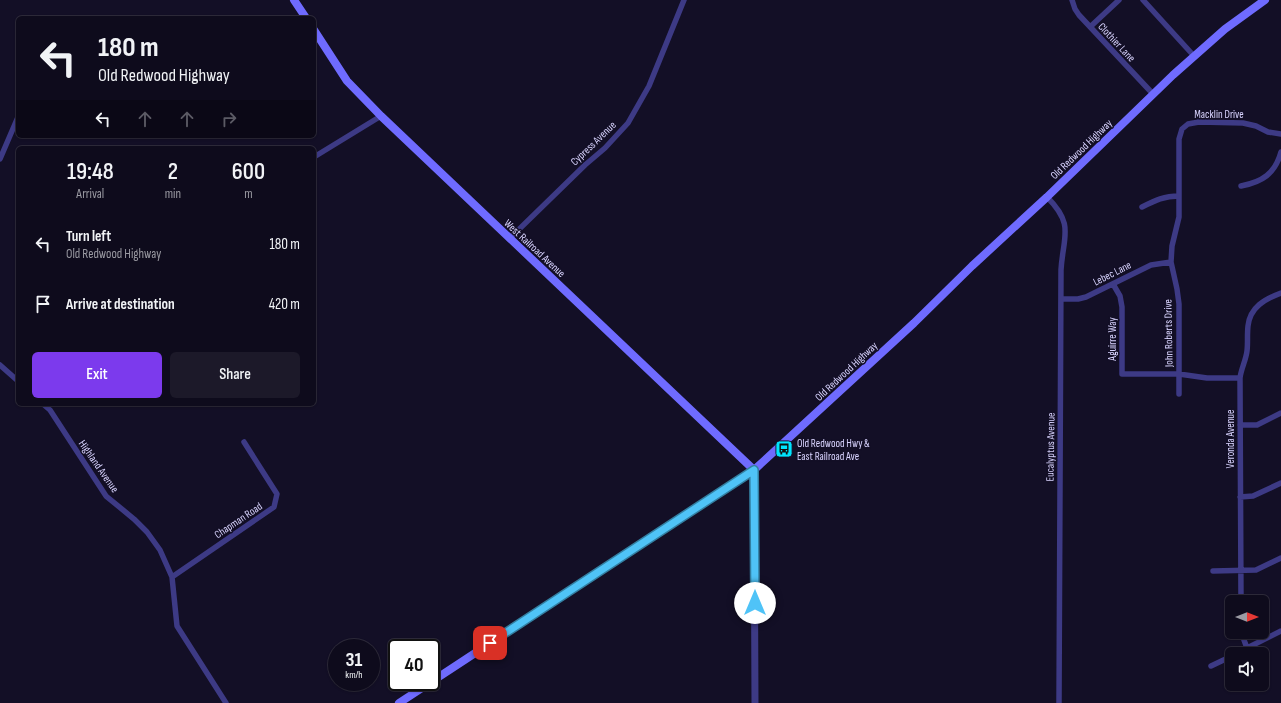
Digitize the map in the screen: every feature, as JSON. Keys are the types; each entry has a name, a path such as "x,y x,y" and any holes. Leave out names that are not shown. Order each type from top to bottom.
{"main road":[{"path":"294,0 305,16"},
{"name":"Old Redwood Highway","path":"399,703 754,470 914,323 972,266 1047,197 1152,94 1225,29 1265,0"},
{"name":"West Railroad Avenue","path":"316,33 348,82 381,116 754,470"}],"street":[{"name":"Cypress Avenue","path":"509,239 584,165 605,148 628,123 649,86 684,0"},
{"name":"Clothier Lane","path":"1072,0 1075,9 1090,27 1152,94"},
{"path":"1090,27 1119,0"},
{"path":"1143,0 1194,56"},
{"path":"316,155 381,116"},
{"path":"0,159 16,122"},
{"name":"Macklin Drive","path":"1182,130 1188,124 1199,122 1243,123 1256,126 1268,132 1281,134"},
{"name":"John Roberts Drive","path":"1179,394 1179,304 1171,262 1172,246 1179,217 1179,139 1182,130"},
{"path":"1241,186 1252,184 1272,172 1279,161 1281,152"},
{"path":"1142,206 1167,196 1179,196"},
{"name":"Eucalyptus Avenue","path":"1047,197 1064,219 1066,228 1062,253 1061,299 1059,703"},
{"name":"Lebec Lane","path":"1061,299 1078,299 1086,297 1151,265 1171,262"},
{"name":"Aguirre Way","path":"1113,284 1120,296 1122,307 1122,374 1179,374 1207,378 1240,378"},
{"name":"Veronda Avenue","path":"1241,595 1240,378 1246,355 1248,324 1250,317 1261,302 1281,293"},
{"path":"0,365 16,379"},
{"name":"Highland Avenue","path":"45,406 50,410 106,496 148,532 160,550 172,577 177,626 226,703"},
{"path":"1240,425 1257,425 1281,413"},
{"name":"Chapman Road","path":"172,577 274,507 277,494 244,442"},
{"path":"754,470 755,703"},
{"path":"1240,497 1253,496 1281,483"},
{"path":"1213,571 1256,570 1281,558"},
{"path":"1249,647 1281,631"},
{"path":"1211,666 1225,659"}],"place":[{"name":"Old Redwood Hwy & East Railroad Ave","path":"784,449"}],"route":[{"path":"490,643 754,470 755,603"}]}
